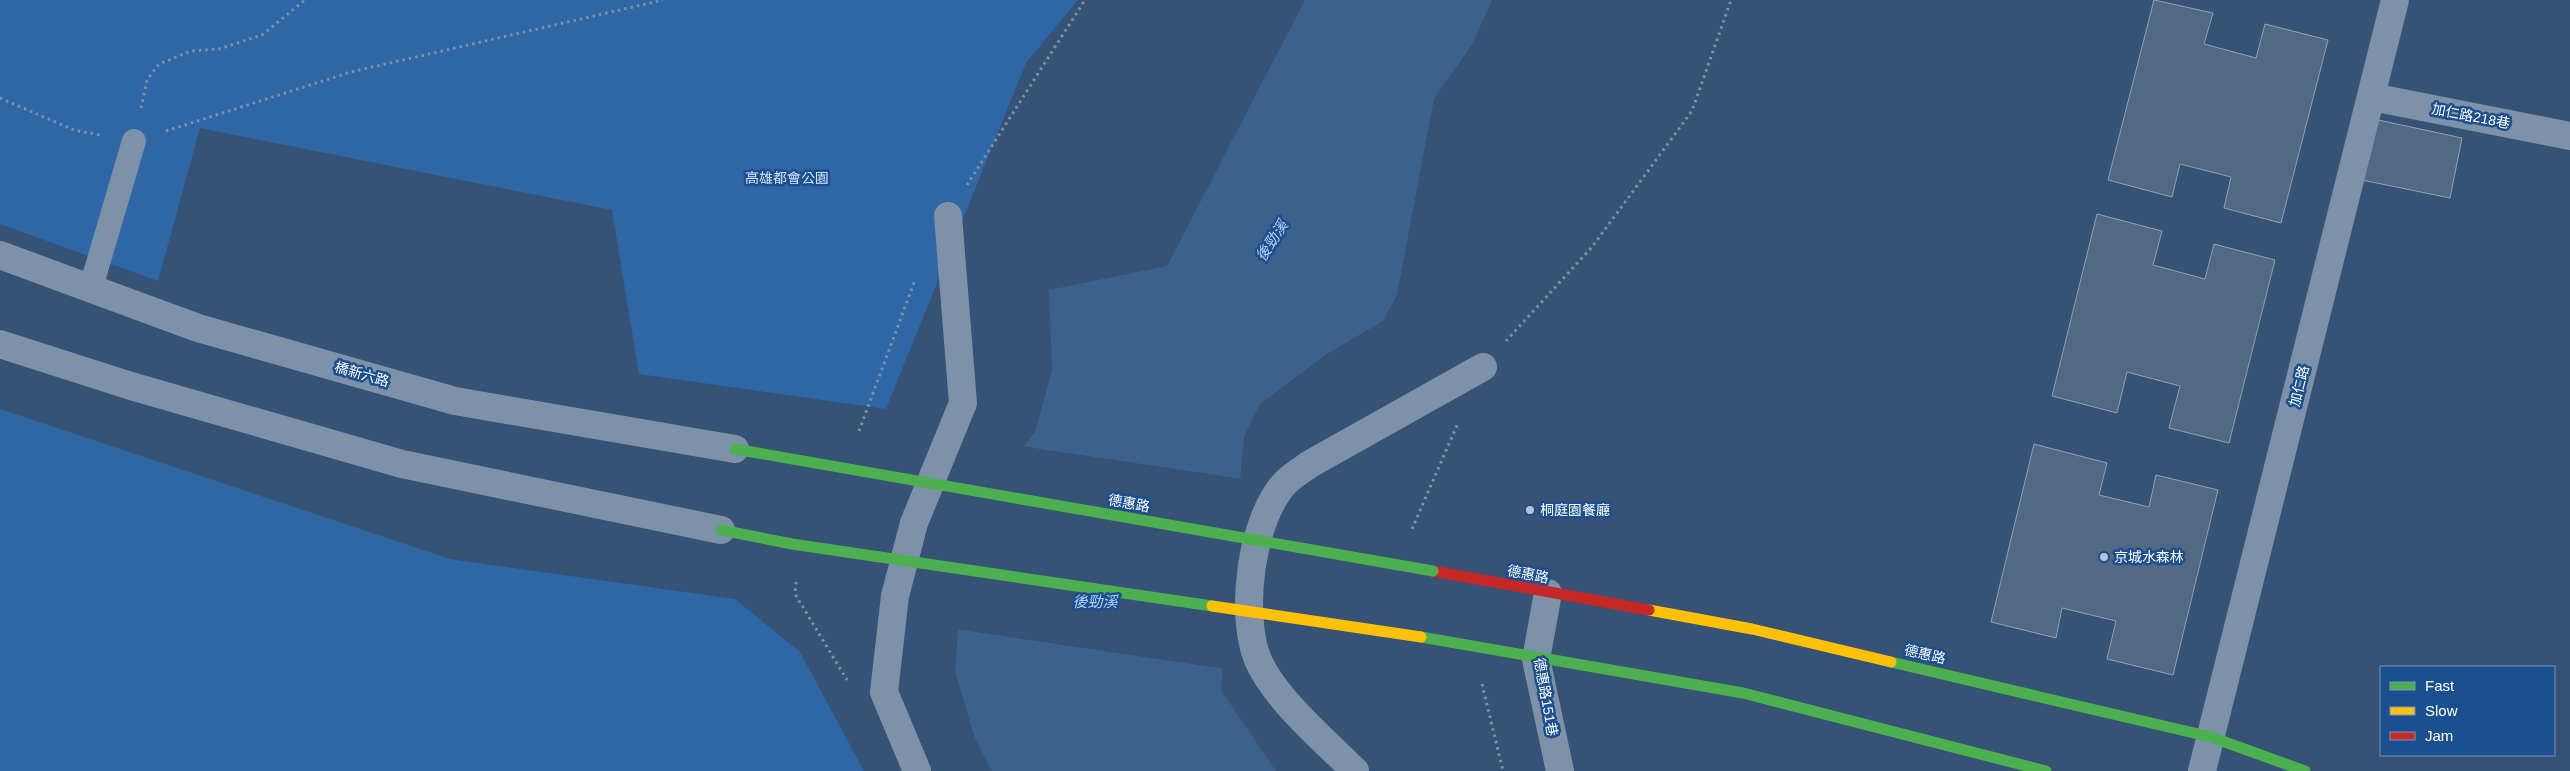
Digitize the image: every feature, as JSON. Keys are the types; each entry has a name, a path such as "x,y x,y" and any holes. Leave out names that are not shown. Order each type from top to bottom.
{"street":[{"name":"加仁路","path":"2202,771 2395,0"},
{"name":"加仁路218巷","path":"2372,97 2570,136"},
{"path":"917,771 884,692 895,596 914,523 963,403 948,216"},
{"name":"橋新六路","path":"0,255 198,328 455,401 735,449"},
{"path":"0,344 131,386 402,464 792,544 1421,637 1536,659 1743,693 2046,771"},
{"path":"1355,771 1287,703 1258,660 1250,626 1250,590 1254,552 1274,500 1286,483 1310,464 1482,367"},
{"name":"德惠路","path":"735,449 1433,571 1752,629 2212,737 2305,771"},
{"name":"德惠路151巷","path":"1548,593 1536,659 1560,771"}],"lane":[{"path":"91,287 134,141"}],"path":[{"path":"134,141 147,80 159,64 191,52 219,49 262,35 305,0"},
{"path":"0,98 74,130 134,141 351,72 663,0"},
{"path":"948,216 1085,0"},
{"path":"1411,530 1482,367 1592,247 1692,111 1730,0"},
{"path":"859,431 916,278"},
{"path":"1472,646 1503,771"}],"green space":[{"name":"高雄都會公園","path":"0,0 1078,0 1026,63 886,409 639,374 612,210 200,128 158,281 0,224"},
{"path":"0,409 450,559 735,599 800,652 864,771 0,771"}],"water":[{"name":"後勁溪","path":"1305,0 1492,0 1473,43 1434,99 1397,295 1383,321 1327,354 1260,404 1244,437 1221,690 1276,771 992,771 975,739 955,671 962,570 991,486 1035,432 1052,370 1049,290 1167,266"}],"pier":[{"path":"1020,446 1243,479 1226,669 956,629 960,570 988,485"}],"building":[{"path":"2154,0 2213,13 2204,44 2256,58 2265,24 2328,40 2281,223 2224,208 2231,177 2180,164 2172,197 2108,180"},
{"path":"2369,118 2462,138 2450,198 2357,179"},
{"path":"2097,214 2162,231 2153,265 2205,279 2214,244 2275,260 2229,443 2169,428 2180,386 2127,372 2117,413 2052,396"},
{"name":"京城水森林","path":"2034,444 2107,463 2099,495 2149,507 2156,475 2218,490 2173,675 2107,659 2116,621 2062,608 2056,638 1991,622"}],"traffic: fast":[{"path":"735,449 1433,571"},
{"path":"721,530 792,544 1212,606"},
{"path":"1421,637 1743,693 2046,771"},
{"path":"1891,662 2211,737 2305,771"}],"traffic: slow":[{"path":"1212,606 1421,637"},
{"path":"1649,610 1752,629 1891,662"}],"traffic: jam":[{"path":"1433,571 1649,610"}],"place":[{"name":"桐庭園餐廳","path":"1530,510"},
{"name":"京城水森林","path":"2104,557"}]}
